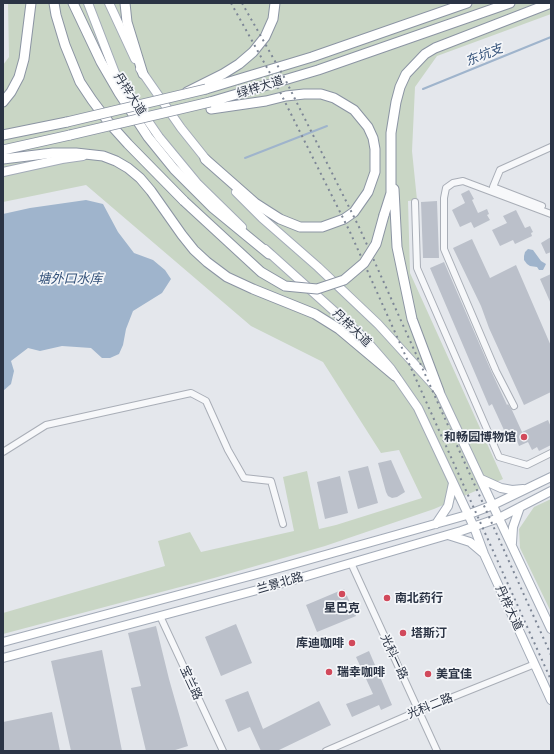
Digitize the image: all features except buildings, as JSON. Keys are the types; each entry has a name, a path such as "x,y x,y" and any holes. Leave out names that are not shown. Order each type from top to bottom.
{"highway":[{"path":"3,102 11,92 19,77 24,59 31,3"},
{"path":"54,3 65,45 80,82 92,100 128,144 213,229 261,272 285,286 317,290 344,280 364,263 376,244 390,193 391,133 396,102 400,87 406,74 425,54 435,48 551,3"},
{"path":"73,3 101,62 119,93 148,137 174,168 213,208 269,254"},
{"path":"125,3 127,22 143,74"},
{"path":"206,86 239,64 253,52 265,37 273,19 275,3"},
{"name":"绿梓大道","path":"3,135 68,122 178,96 206,86 312,57 467,3"},
{"name":"绿梓大道","path":"3,150 70,136 163,113 211,105 318,70 510,3"},
{"path":"205,159 264,209 280,219 300,227 322,227 344,219 354,212 368,192 375,172 376,149 368,127 354,110 334,98 321,94 304,94 286,96 266,101 211,105"},
{"path":"391,133 397,247 412,319 439,392"},
{"path":"3,159 53,153 76,153 103,156 116,161 128,168 140,178 194,250 227,277 315,314 338,329 395,376"}],"main road":[{"name":"丹梓大道","path":"88,3 115,73 159,137 197,183 269,254 364,338 395,376 418,408 467,515 474,527 484,554 551,700"},
{"name":"丹梓大道","path":"109,3 143,74 205,159 262,218 318,267 378,324 439,392 551,628"},
{"path":"3,172 62,159 81,156 103,156"},
{"name":"兰景北路","path":"3,642 264,572 467,515 531,488 551,477"},
{"path":"481,479 501,488 512,490 531,488"},
{"path":"436,524 448,506 453,483"},
{"path":"540,483 548,492"},
{"name":"兰景北路","path":"3,658 276,585 474,527 499,518 548,492"},
{"path":"512,546 513,527 520,507"},
{"path":"447,535 470,542 484,554"}],"street":[{"path":"551,147 500,170 493,187 551,209"},
{"path":"514,406 496,371 444,249 444,198 446,188 453,183 463,181 551,214"},
{"path":"415,202 417,268 499,457 527,465 551,453"},
{"path":"3,452 46,425 191,393 206,401 228,450 244,478 271,481 283,524"},
{"name":"光科一路","path":"351,563 437,751"},
{"name":"宝兰路","path":"160,616 222,751"},
{"name":"光科二路","path":"326,751 418,711 535,664"}],"green space":[{"path":"8,3 551,3 551,14 437,56 415,87 412,151 417,200 408,201 410,273 503,479 434,509 325,546 214,578 3,634 3,613 165,566 158,541 190,532 201,552 294,531 283,477 307,471 319,529 422,498 399,450 381,453 323,362 251,326 86,185 3,202 3,65 9,57"},
{"path":"551,499 551,612 520,548 519,529 534,507"}],"water":[{"name":"塘外口水库","path":"86,200 103,204 118,232 134,253 153,260 165,270 171,279 162,293 133,311 119,354 110,358 102,358 91,348 62,346 40,351 28,348 11,361 14,371 11,384 3,391 3,214 30,208"},
{"path":"528,249 533,250 541,261 546,264 543,270 530,266 524,260 525,252"}],"waterway":[{"name":"东坑支","path":"423,89 551,37"},
{"name":"东坑支","path":"245,158 327,126"}],"railway":[{"path":"231,3 275,82 350,232 551,680"},
{"path":"242,3 284,77 359,227 551,655"}],"place":[{"name":"和畅园博物馆","path":"524,437"},
{"name":"星巴克","path":"342,594"},
{"name":"南北药行","path":"387,598"},
{"name":"塔斯汀","path":"403,633"},
{"name":"库迪咖啡","path":"352,643"},
{"name":"瑞幸咖啡","path":"329,672"},
{"name":"美宜佳","path":"428,674"}]}
